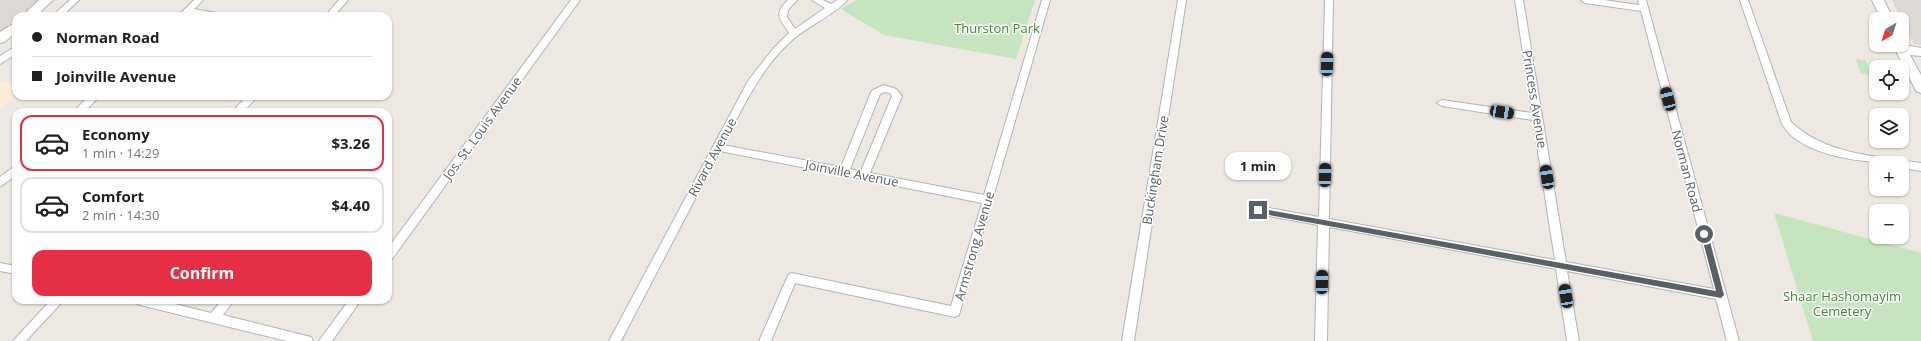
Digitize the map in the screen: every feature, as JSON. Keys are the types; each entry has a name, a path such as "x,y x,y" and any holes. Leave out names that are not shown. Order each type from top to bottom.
{"street":[{"path":"33,12 47,0"},
{"path":"61,12 75,0"},
{"path":"186,12 200,0"},
{"path":"333,12 344,0"},
{"name":"Jos. St. Louis Avenue","path":"392,251 576,0"},
{"path":"793,0 784,10 783,17 794,34"},
{"path":"816,0 831,8"},
{"name":"Rivard Avenue","path":"615,341 751,83 776,51 794,34 843,0"},
{"name":"Armstrong Avenue","path":"765,341 792,278 955,312 1046,0"},
{"name":"Buckingham Drive","path":"1128,341 1182,0"},
{"path":"1321,341 1329,0"},
{"name":"Princess Avenue","path":"1520,0 1573,341"},
{"path":"1585,0 1643,4"},
{"path":"1744,0 1787,124 1796,134 1809,143 1825,150 1869,158"},
{"path":"1878,0 1884,12"},
{"name":"Norman Road","path":"1643,4 1733,341"},
{"path":"0,39 12,29"},
{"path":"1909,49 1921,52"},
{"path":"0,61 12,52"},
{"path":"1903,52 1921,88"},
{"path":"844,172 876,92 884,88 893,90 897,96 864,175"},
{"path":"82,108 91,100"},
{"path":"241,108 248,100"},
{"path":"1442,102 1538,118"},
{"name":"Joinville Avenue","path":"717,146 988,200"},
{"path":"1909,165 1921,167"},
{"path":"0,184 12,173"},
{"path":"1258,210 1721,295"},
{"path":"0,267 12,269"},
{"path":"19,341 54,304"},
{"path":"156,304 307,341"},
{"path":"214,318 225,304"},
{"path":"325,341 352,304"}],"shaded area":[{"path":"0,0 41,0 26,12 12,12 12,23 0,33"},
{"path":"1892,0 1921,0 1921,45 1914,44 1909,34 1909,12 1898,12"},
{"path":"0,81 12,83 12,98 0,108"}],"green space":[{"name":"Thurston Park","path":"856,0 1035,0 1016,59 884,35 841,9"},
{"path":"1856,59 1866,61 1869,68 1869,75 1861,74"},
{"name":"Shaar Hashomayim Cemetery","path":"1774,213 1869,239 1869,244 1888,244 1921,253 1921,341 1813,341"}],"route":[{"path":"1258,210 1721,295 1704,234"}]}
